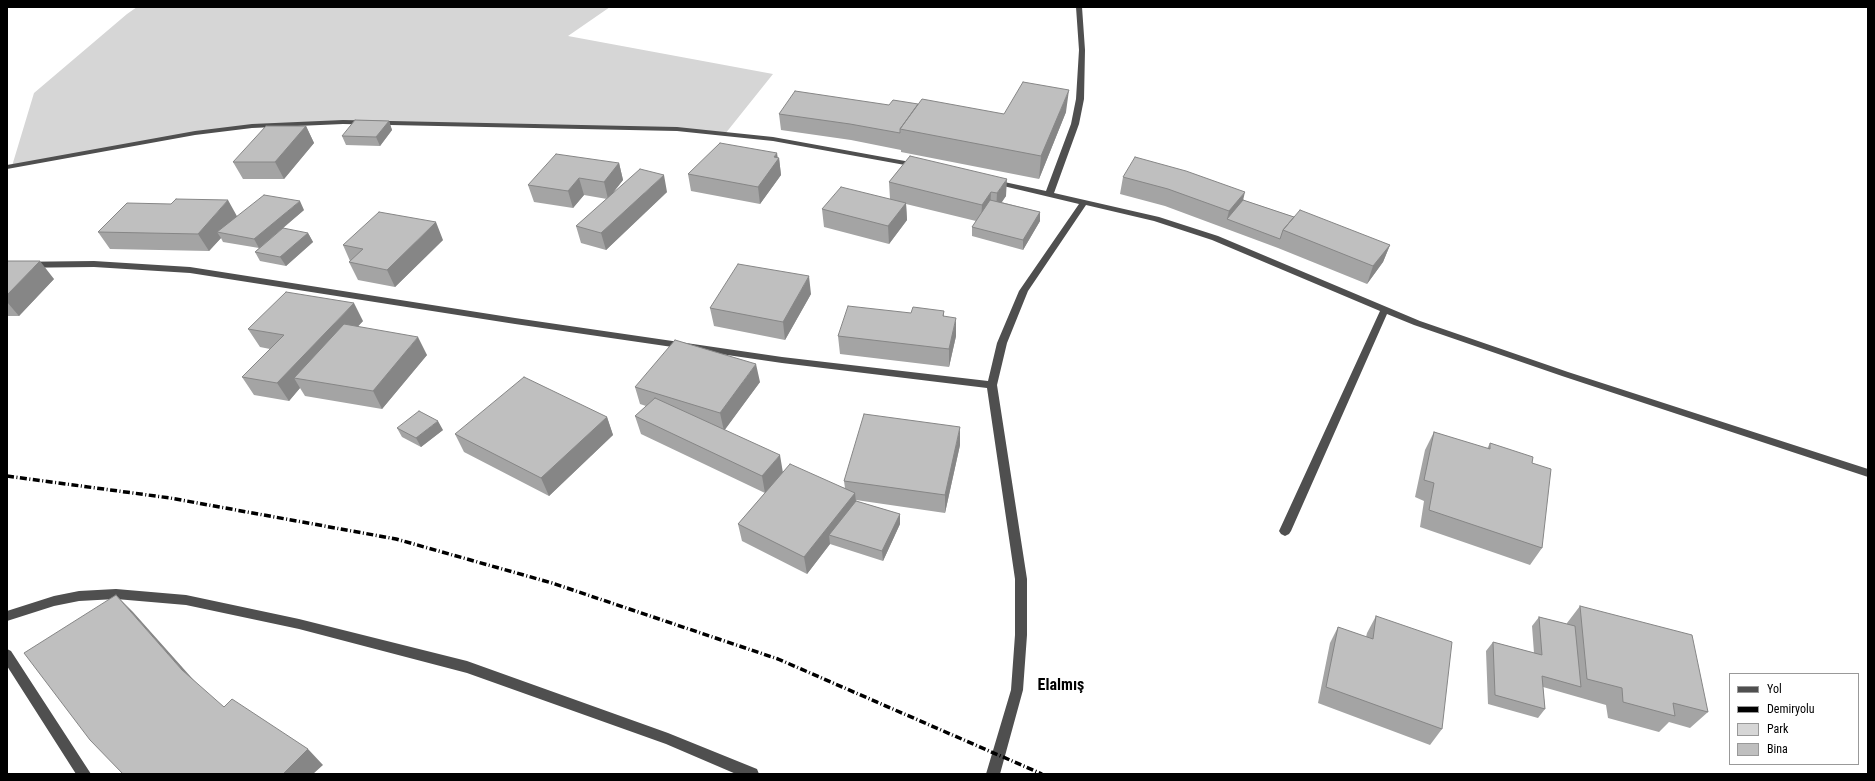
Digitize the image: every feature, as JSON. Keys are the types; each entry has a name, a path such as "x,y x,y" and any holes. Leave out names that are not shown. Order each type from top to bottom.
{"street":[{"path":"1049,195 1075,124 1080,99 1082,50 1079,7"},
{"path":"7,167 195,133 252,126 343,122 594,126 677,129 773,139 925,167"},
{"path":"987,180 1156,219 1215,238 1417,323 1565,374 1868,473"},
{"path":"992,774 1016,690 1021,635 1021,579 992,385 1002,343 1024,291 1084,203"},
{"path":"7,264 94,264 190,270 515,322 782,360 992,385"},
{"path":"1285,531 1385,309"},
{"path":"7,616 54,601 79,596 116,594 186,600 292,622 467,667 668,739 752,774"},
{"path":"7,655 84,774"}],"green space":[{"path":"137,7 610,7 568,36 773,74 725,134 677,129 400,122 252,126 195,133 12,166 34,93"}],"building":[{"path":"1023,82 1069,90 1041,156 900,129 922,99 1004,114"},
{"path":"795,91 889,105 893,100 918,104 900,129 900,133 779,114"},
{"path":"355,120 389,121 376,137 342,136"},
{"path":"266,126 306,126 275,162 233,162"},
{"path":"720,143 777,153 774,157 779,158 758,187 688,174"},
{"path":"556,154 619,163 604,182 579,178 568,191 528,185"},
{"path":"910,156 1007,179 997,193 991,192 982,205 889,182"},
{"path":"1135,157 1186,171 1245,192 1229,211 1168,189 1123,177"},
{"path":"640,169 664,175 601,233 576,226"},
{"path":"841,187 906,203 888,226 822,209"},
{"path":"264,195 300,201 254,239 217,232"},
{"path":"176,199 228,200 198,234 98,232 127,203 171,204"},
{"path":"990,200 1040,212 1023,240 972,227"},
{"path":"1243,200 1294,217 1283,230 1280,239 1227,219"},
{"path":"1300,210 1390,245 1373,266 1283,230"},
{"path":"379,212 436,222 387,270 349,262 363,249 343,245"},
{"path":"283,228 308,233 280,257 255,252"},
{"path":"7,261 40,261 7,295"},
{"path":"738,264 809,276 783,322 710,308"},
{"path":"286,292 354,303 277,383 242,377 284,335 248,329"},
{"path":"848,306 911,313 913,307 944,311 943,316 956,318 949,349 838,336"},
{"path":"344,324 418,337 373,391 294,378"},
{"path":"675,340 756,364 720,413 635,387"},
{"path":"524,377 607,417 541,478 455,434"},
{"path":"655,398 780,455 762,476 635,416"},
{"path":"419,411 438,421 416,438 397,428"},
{"path":"864,414 960,427 945,495 844,481"},
{"path":"1434,432 1490,449 1490,443 1533,457 1532,463 1551,469 1542,548 1429,510 1434,483 1424,480"},
{"path":"790,464 855,493 804,557 738,524"},
{"path":"856,501 900,514 882,551 829,535"},
{"path":"116,595 182,670 224,707 232,699 308,749 283,774 123,774 90,740 24,653"},
{"path":"1580,606 1692,635 1708,712 1673,703 1675,716 1623,702 1622,688 1587,679"},
{"path":"1376,616 1452,642 1442,729 1326,687 1338,627 1373,639"},
{"path":"1539,617 1575,626 1581,687 1542,676 1545,709 1495,695 1493,642 1542,655"}],"railway":[{"path":"7,476 170,498 396,539 552,583 778,659 1042,774"}],"district":[{"name":"Elalmış","path":"1061,686"}]}
